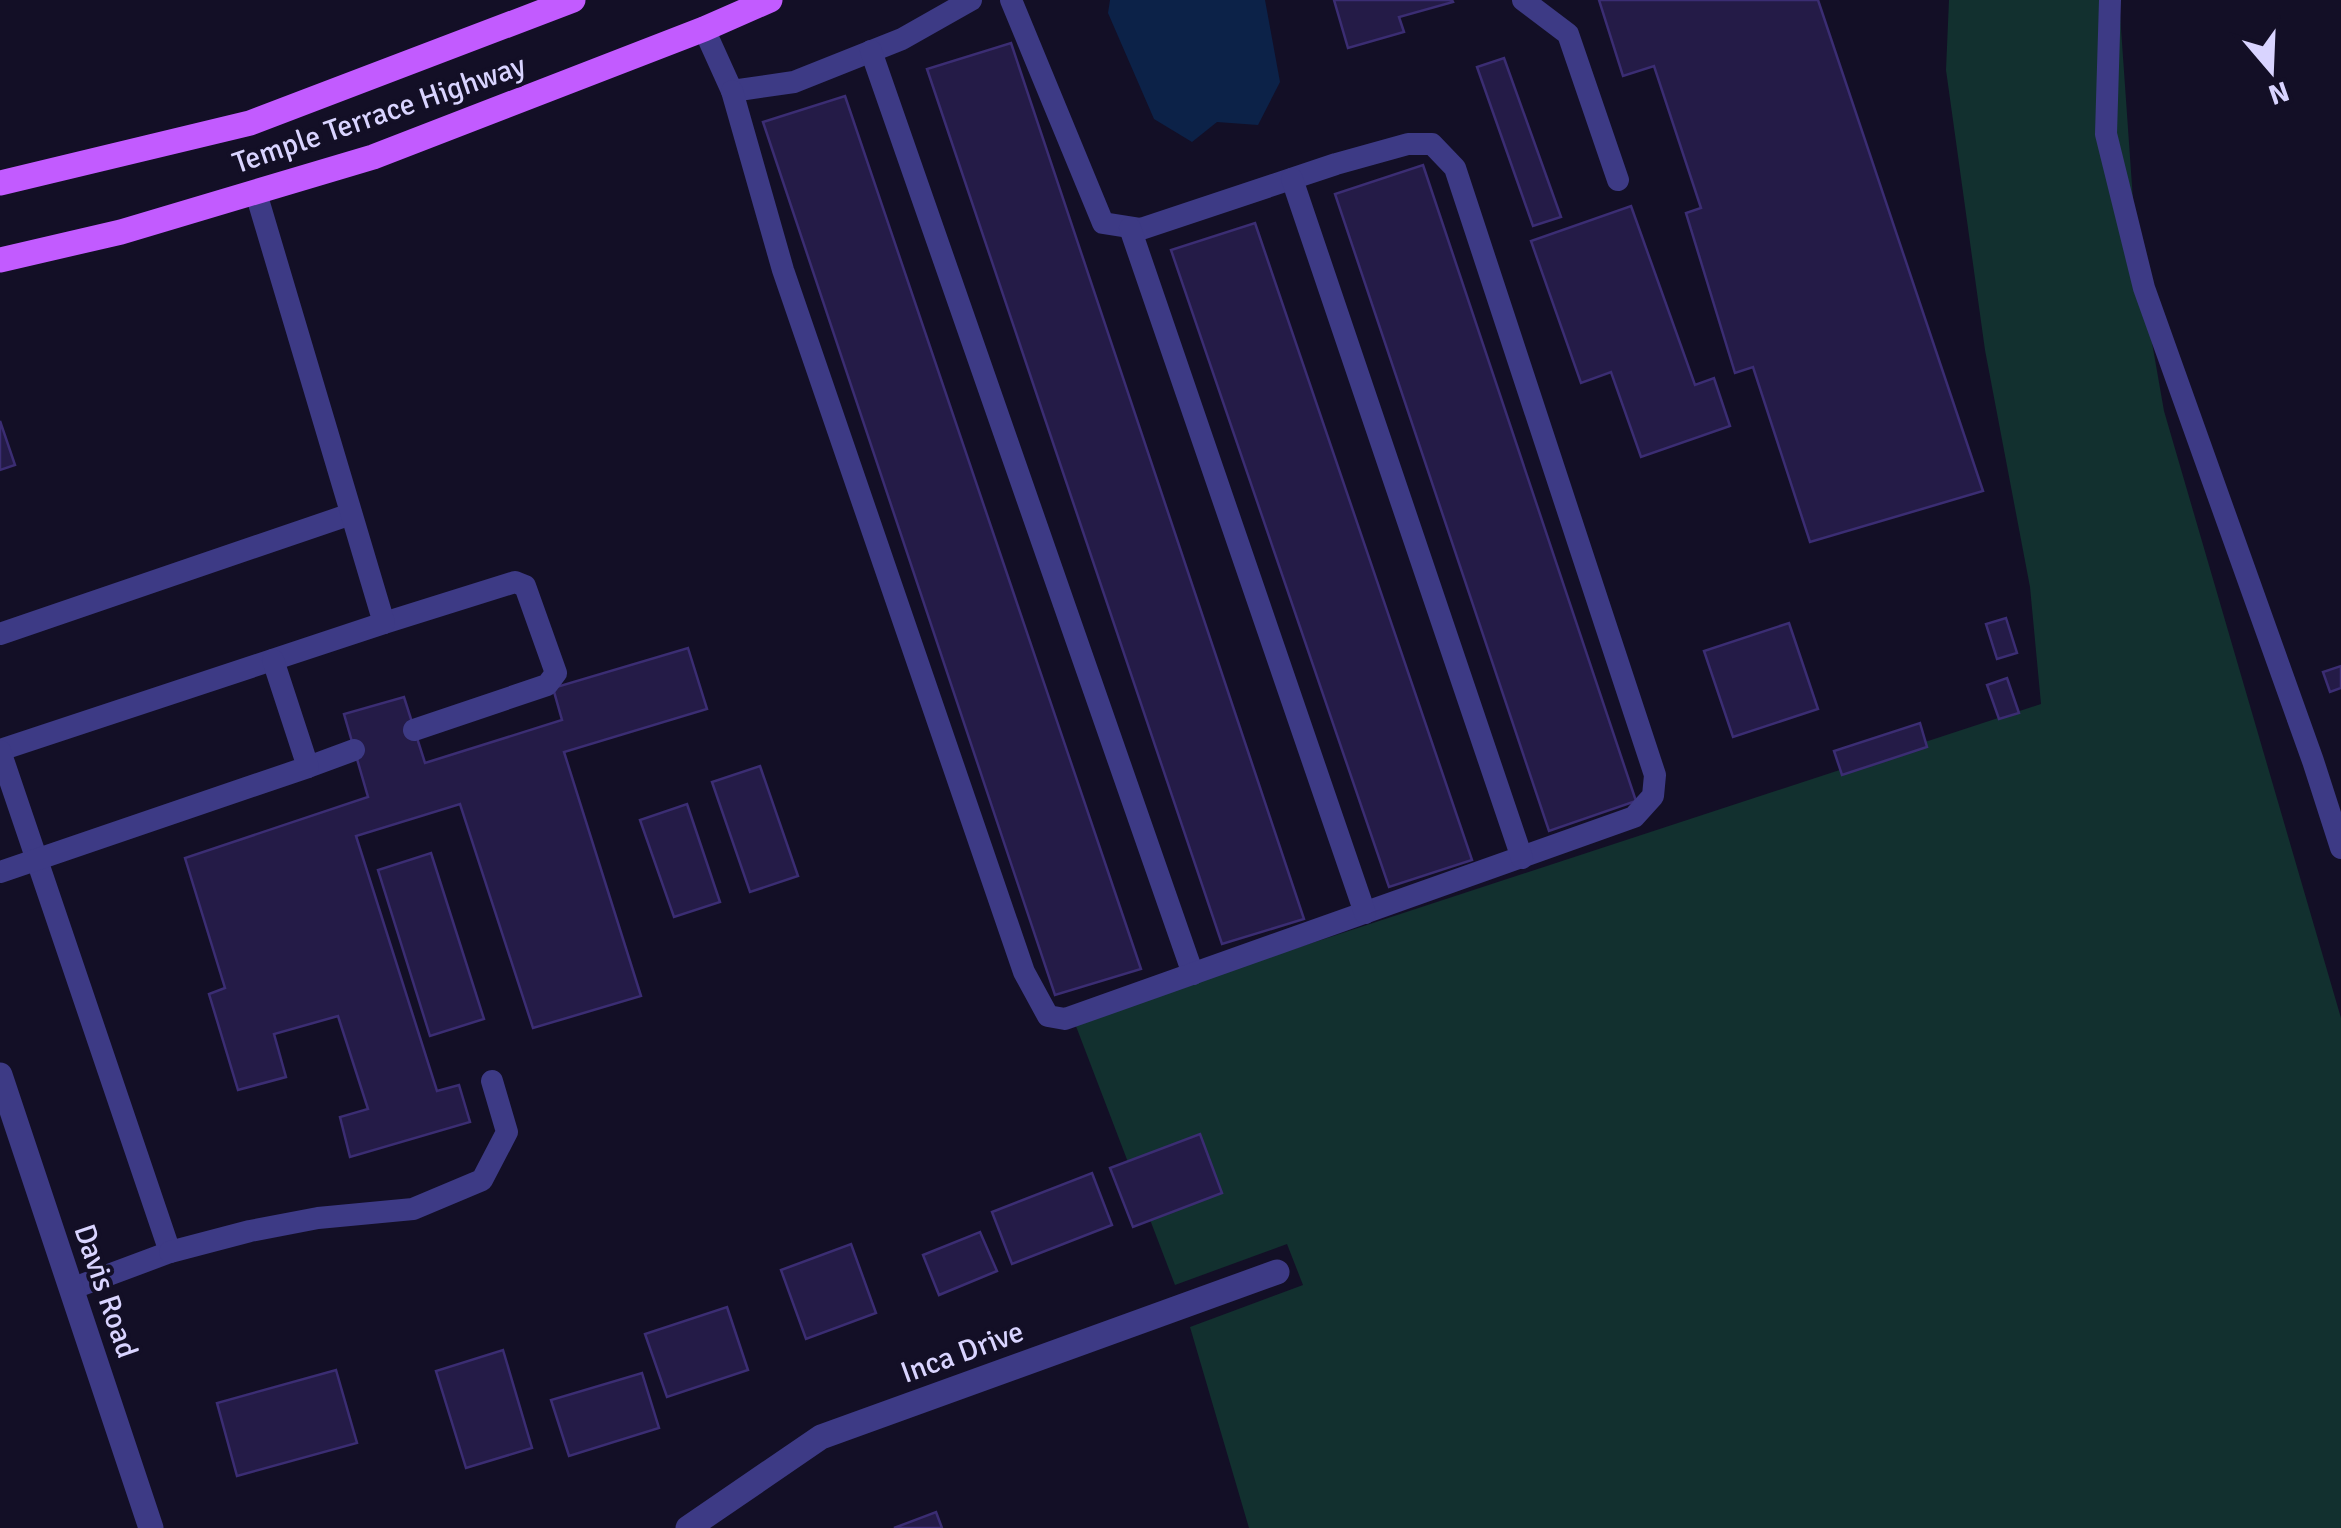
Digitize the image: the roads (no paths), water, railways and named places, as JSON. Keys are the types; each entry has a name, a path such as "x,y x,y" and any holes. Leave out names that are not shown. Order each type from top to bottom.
{"main road":[{"name":"Temple Terrace Highway","path":"0,184 250,122 573,0"},
{"name":"Temple Terrace Highway","path":"0,260 121,232 373,156 770,0"}],"street":[{"name":"Davis Road","path":"0,1075 151,1528"},
{"name":"Inca Drive","path":"688,1528 821,1437 1277,1272"}],"lane":[{"path":"732,91 794,82 902,39 971,0"},
{"path":"704,28 732,91 783,270 1024,972 1048,1016 1065,1019 1634,817 1654,796 1655,775 1455,168 1432,144 1408,144 1141,228 1103,223 1011,0"},
{"path":"1522,0 1568,34 1618,180"},
{"path":"2110,0 2106,134 2144,288 2341,848"},
{"path":"871,52 1192,974"},
{"path":"1292,179 1522,858"},
{"path":"256,193 384,624"},
{"path":"1130,228 1365,913"},
{"path":"0,634 351,514"},
{"path":"170,1252 0,750 515,582 525,586 556,673 546,684 414,730"},
{"path":"273,660 308,766"},
{"path":"0,872 354,750"},
{"path":"71,1289 170,1252 250,1231 318,1218 413,1210 482,1180 507,1132 492,1080"}],"water":[{"path":"1110,0 1265,0 1280,82 1258,125 1217,122 1192,142 1154,119 1108,13"}]}
